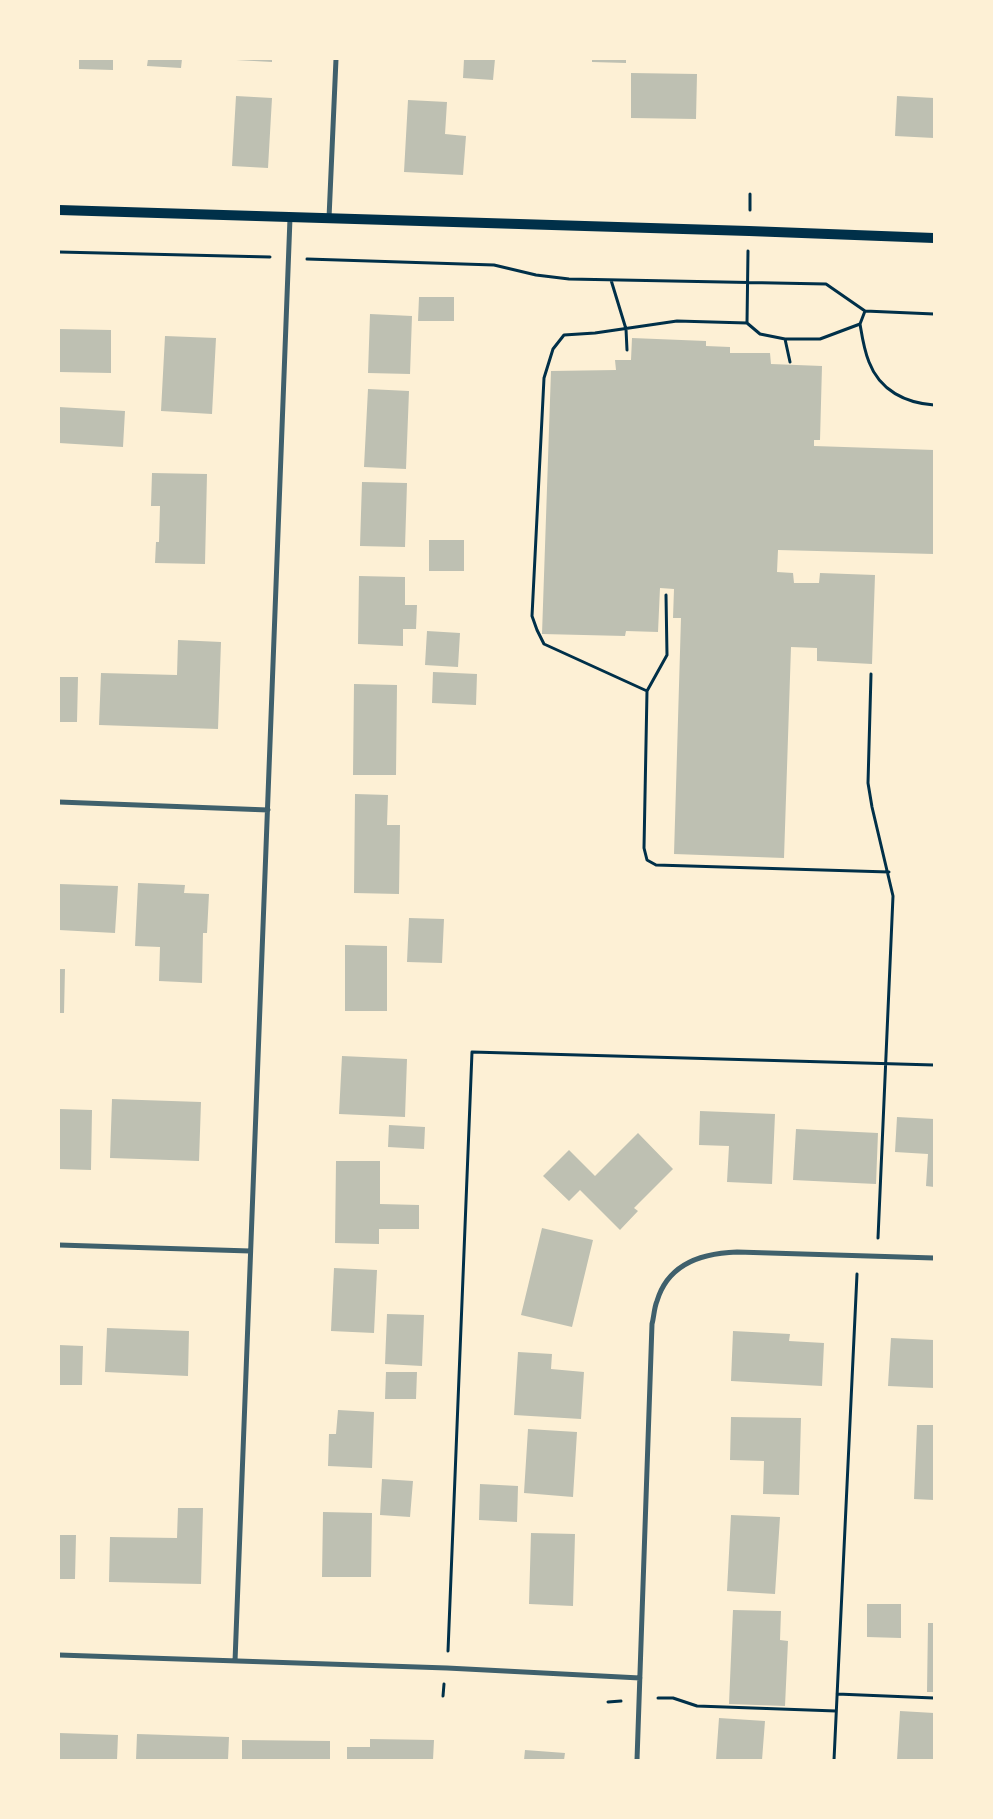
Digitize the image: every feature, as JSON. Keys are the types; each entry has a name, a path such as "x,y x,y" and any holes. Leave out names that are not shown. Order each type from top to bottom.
{"main road":[{"path":"59,210 934,238"}],"street":[{"path":"329,218 336,59"},
{"path":"235,1661 290,218"},
{"path":"59,802 268,810"},
{"path":"59,1245 250,1252"},
{"path":"637,1760 652,1324 656,1302 663,1287 675,1272 695,1259 718,1252 934,1258"},
{"path":"59,1654 447,1668 640,1678"}],"path":[{"path":"747,323 750,194"},
{"path":"59,252 494,266 536,275 611,280 826,284 865,311 934,314"},
{"path":"611,280 626,329 627,350"},
{"path":"865,311 860,324 868,361 876,378 897,396 916,404 934,405"},
{"path":"646,691 544,644 532,616 544,378 553,349 564,335 595,333 677,321 747,323 760,334 784,339 820,339 860,324"},
{"path":"784,339 790,362"},
{"path":"666,596 667,655 646,691 644,848 647,860 656,866 888,872"},
{"path":"871,674 868,783 893,896 877,1256"},
{"path":"442,1696 447,1668 472,1052 934,1065"},
{"path":"834,1760 858,1256"},
{"path":"838,1694 934,1698"},
{"path":"608,1702 673,1698 697,1706 836,1711"}],"building":[{"path":"79,59 113,59 113,70 79,69"},
{"path":"148,59 182,59 181,68 147,66"},
{"path":"272,59 272,62 236,60"},
{"path":"464,59 495,59 493,80 463,78"},
{"path":"592,59 626,59 626,63 592,62"},
{"path":"631,73 697,74 696,119 631,118"},
{"path":"236,96 272,98 268,168 232,166"},
{"path":"897,96 934,98 934,138 895,136"},
{"path":"408,100 447,102 445,134 466,136 463,175 404,172"},
{"path":"419,297 454,297 454,321 418,321"},
{"path":"370,314 412,316 410,374 368,373"},
{"path":"59,329 111,330 111,373 59,372"},
{"path":"165,336 216,338 212,414 161,411"},
{"path":"632,338 706,341 706,346 730,347 730,353 770,353 771,364 822,366 820,440 814,440 814,446 934,450 934,554 778,550 777,572 793,573 794,583 819,583 820,573 875,575 872,664 817,661 817,648 791,647 784,858 674,854 681,618 673,618 674,589 660,588 658,632 626,631 625,636 542,634 551,371 616,370 615,360 631,360"},
{"path":"368,389 409,391 406,469 364,467"},
{"path":"59,407 125,411 123,447 59,443"},
{"path":"152,473 207,474 205,564 155,563 156,542 159,542 160,506 151,506"},
{"path":"362,482 407,483 405,547 360,546"},
{"path":"429,540 464,540 464,571 429,571"},
{"path":"359,576 405,577 405,605 417,605 416,629 403,629 403,646 358,644"},
{"path":"427,631 460,633 458,667 425,665"},
{"path":"178,640 221,642 218,729 99,725 101,673 177,675"},
{"path":"433,672 477,674 476,705 432,703"},
{"path":"59,677 78,677 77,722 59,722"},
{"path":"354,684 397,685 396,775 353,775"},
{"path":"355,794 388,795 387,825 400,825 399,894 354,893"},
{"path":"138,883 185,885 184,893 209,894 207,933 203,933 202,983 159,981 160,947 135,946"},
{"path":"59,884 118,886 115,933 59,930"},
{"path":"409,918 444,919 442,963 407,962"},
{"path":"345,945 387,946 387,1011 345,1011"},
{"path":"59,969 65,969 64,1013 59,1013"},
{"path":"342,1056 407,1059 405,1117 339,1114"},
{"path":"112,1099 201,1102 199,1161 110,1158"},
{"path":"59,1109 92,1110 91,1170 59,1169"},
{"path":"700,1111 775,1114 772,1184 727,1182 729,1146 699,1145"},
{"path":"897,1117 934,1119 934,1187 926,1186 928,1154 895,1152"},
{"path":"389,1125 425,1127 424,1149 388,1147"},
{"path":"796,1129 878,1133 876,1184 793,1180"},
{"path":"638,1133 673,1169 634,1208 638,1211 620,1230 580,1190 569,1201 543,1176 569,1150 595,1176"},
{"path":"336,1161 380,1161 380,1204 419,1205 419,1229 379,1229 379,1244 335,1243"},
{"path":"542,1228 593,1240 572,1327 521,1315"},
{"path":"334,1268 377,1270 374,1333 331,1331"},
{"path":"387,1314 424,1315 422,1366 385,1364"},
{"path":"107,1328 189,1331 188,1376 105,1372"},
{"path":"733,1331 790,1334 789,1341 824,1343 822,1386 731,1381"},
{"path":"891,1338 934,1340 934,1388 888,1386"},
{"path":"59,1345 83,1346 82,1385 59,1385"},
{"path":"518,1352 552,1354 551,1369 584,1372 581,1419 514,1415"},
{"path":"386,1372 417,1372 416,1399 385,1399"},
{"path":"338,1410 374,1412 372,1468 328,1466 329,1434 336,1434"},
{"path":"731,1417 801,1418 799,1495 763,1494 764,1461 730,1460"},
{"path":"917,1425 934,1425 934,1500 914,1499"},
{"path":"528,1429 577,1432 573,1497 524,1493"},
{"path":"382,1479 413,1481 410,1517 380,1515"},
{"path":"480,1484 518,1486 517,1522 479,1520"},
{"path":"178,1508 203,1508 201,1584 109,1582 110,1537 177,1538"},
{"path":"323,1512 372,1513 371,1577 322,1577"},
{"path":"731,1515 780,1517 775,1594 727,1591"},
{"path":"531,1533 575,1534 573,1606 529,1604"},
{"path":"59,1535 76,1535 75,1579 59,1579"},
{"path":"867,1604 901,1604 901,1638 867,1637"},
{"path":"733,1610 781,1611 780,1640 788,1641 785,1706 729,1704"},
{"path":"928,1623 934,1623 934,1692 927,1692"},
{"path":"900,1711 934,1713 934,1760 897,1760"},
{"path":"719,1718 765,1721 762,1760 716,1760"},
{"path":"59,1733 118,1735 117,1760 59,1760"},
{"path":"137,1734 229,1737 228,1760 136,1760"},
{"path":"370,1739 434,1740 433,1760 347,1760 347,1747 370,1747"},
{"path":"242,1740 330,1741 330,1760 242,1760"},
{"path":"525,1750 565,1753 564,1760 524,1760"}]}
